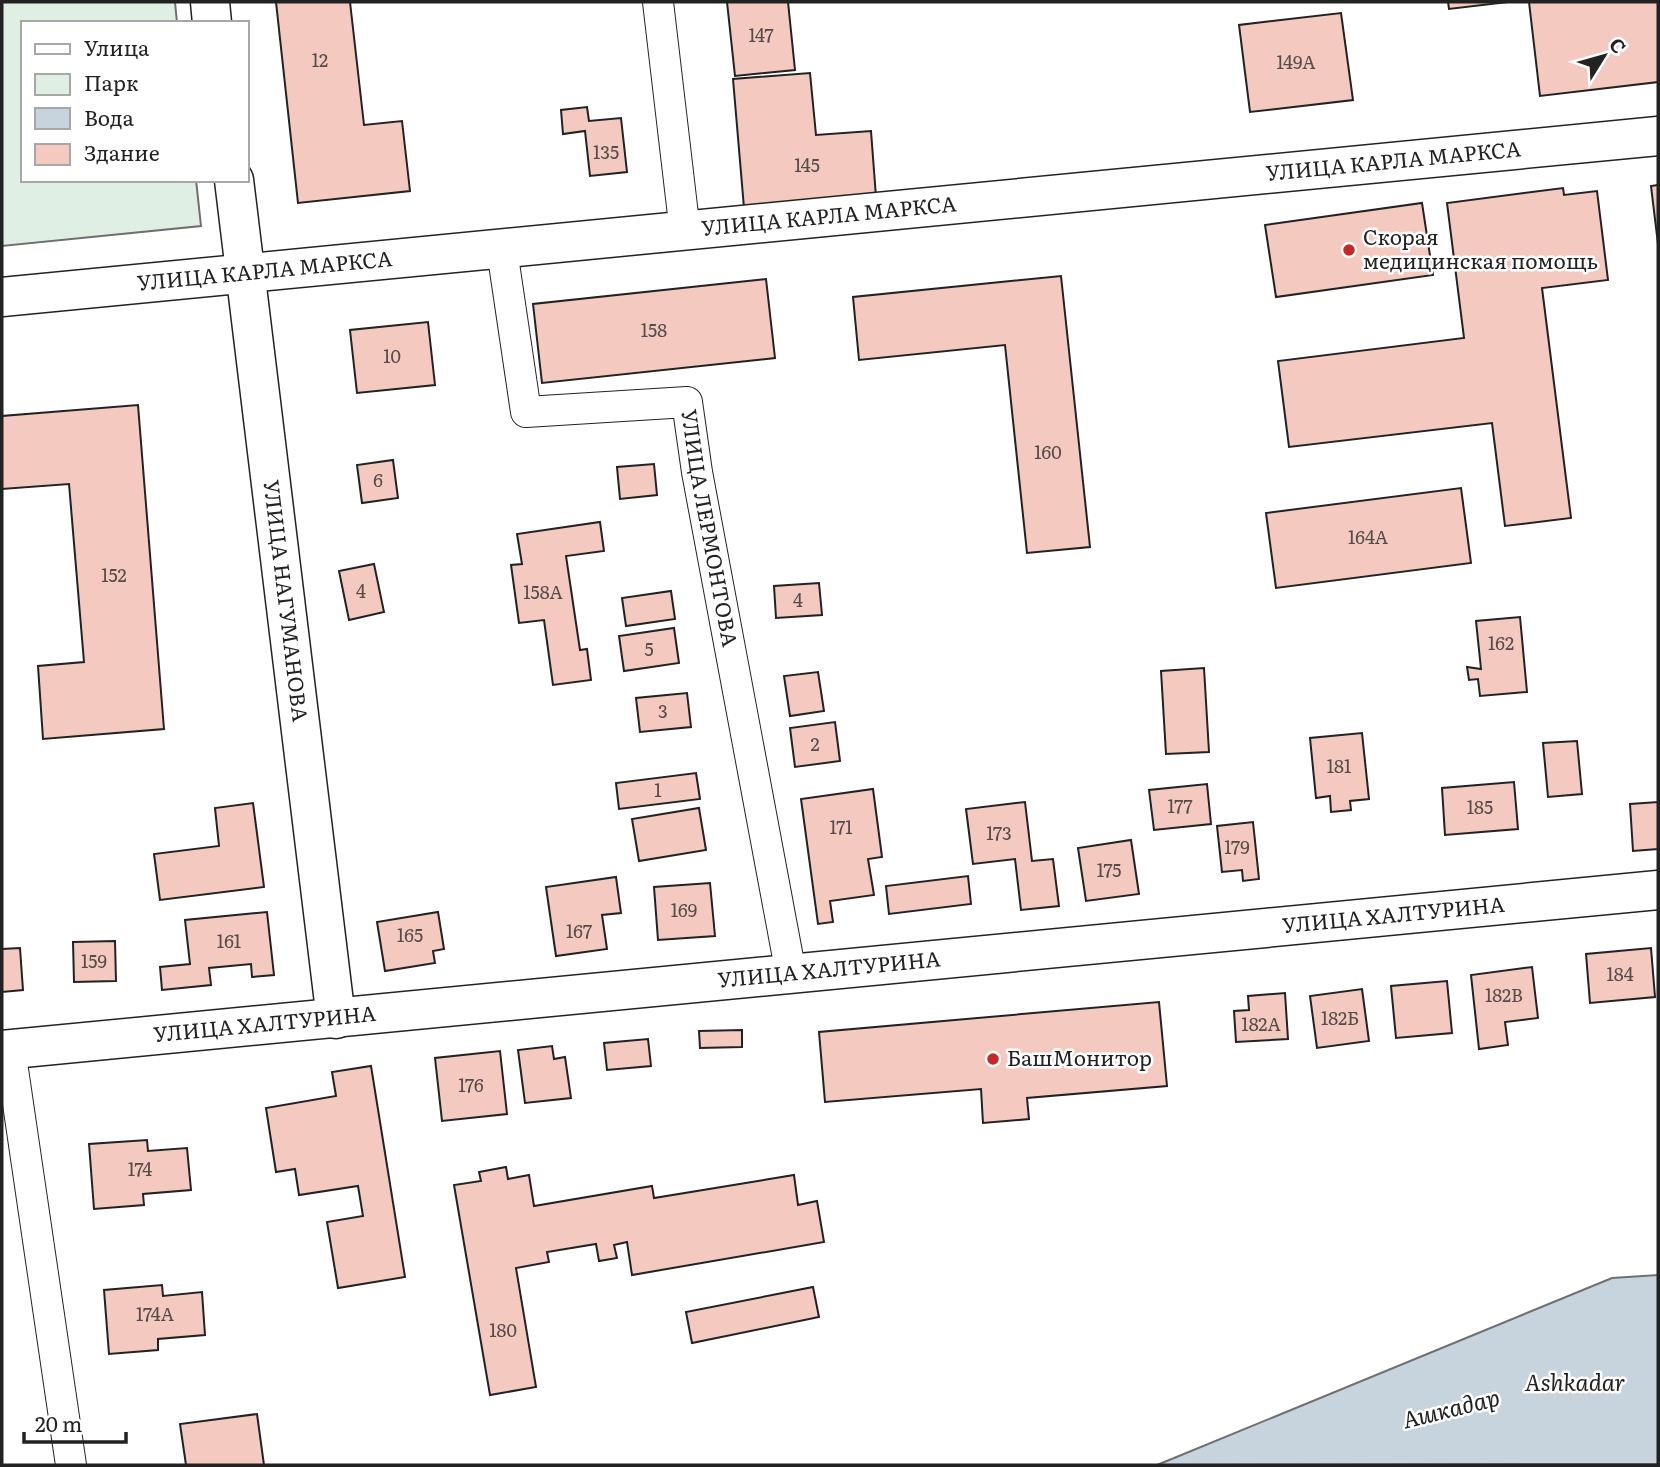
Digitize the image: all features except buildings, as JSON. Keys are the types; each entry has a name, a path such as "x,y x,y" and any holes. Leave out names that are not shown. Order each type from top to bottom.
{"main road":[{"path":"209,2 212,21"},
{"name":"УЛИЦА КАРЛА МАРКСА","path":"2,297 1658,136"},
{"name":"УЛИЦА НАГУМАНОВА","path":"234,182 336,1019"},
{"name":"УЛИЦА ХАЛТУРИНА","path":"6,1050 1658,890"}],"street":[{"path":"658,2 685,232"},
{"name":"УЛИЦА ЛЕРМОНТОВА","path":"502,250 526,412 687,402 696,472 791,974"},
{"path":"6,1050 71,1465"}],"green space":[{"path":"2,2 175,2 177,21 21,21 21,182 196,182 201,226 2,246"}],"water":[{"name":"Ashkadar","path":"1658,1275 1658,1464 1157,1465 1612,1278"}],"place":[{"name":"Скорая медицинская помощь","path":"1349,250"},
{"name":"БашМонитор","path":"993,1059"}],"water label":[{"name":"Ашкадар","path":"1451,1409"}]}
